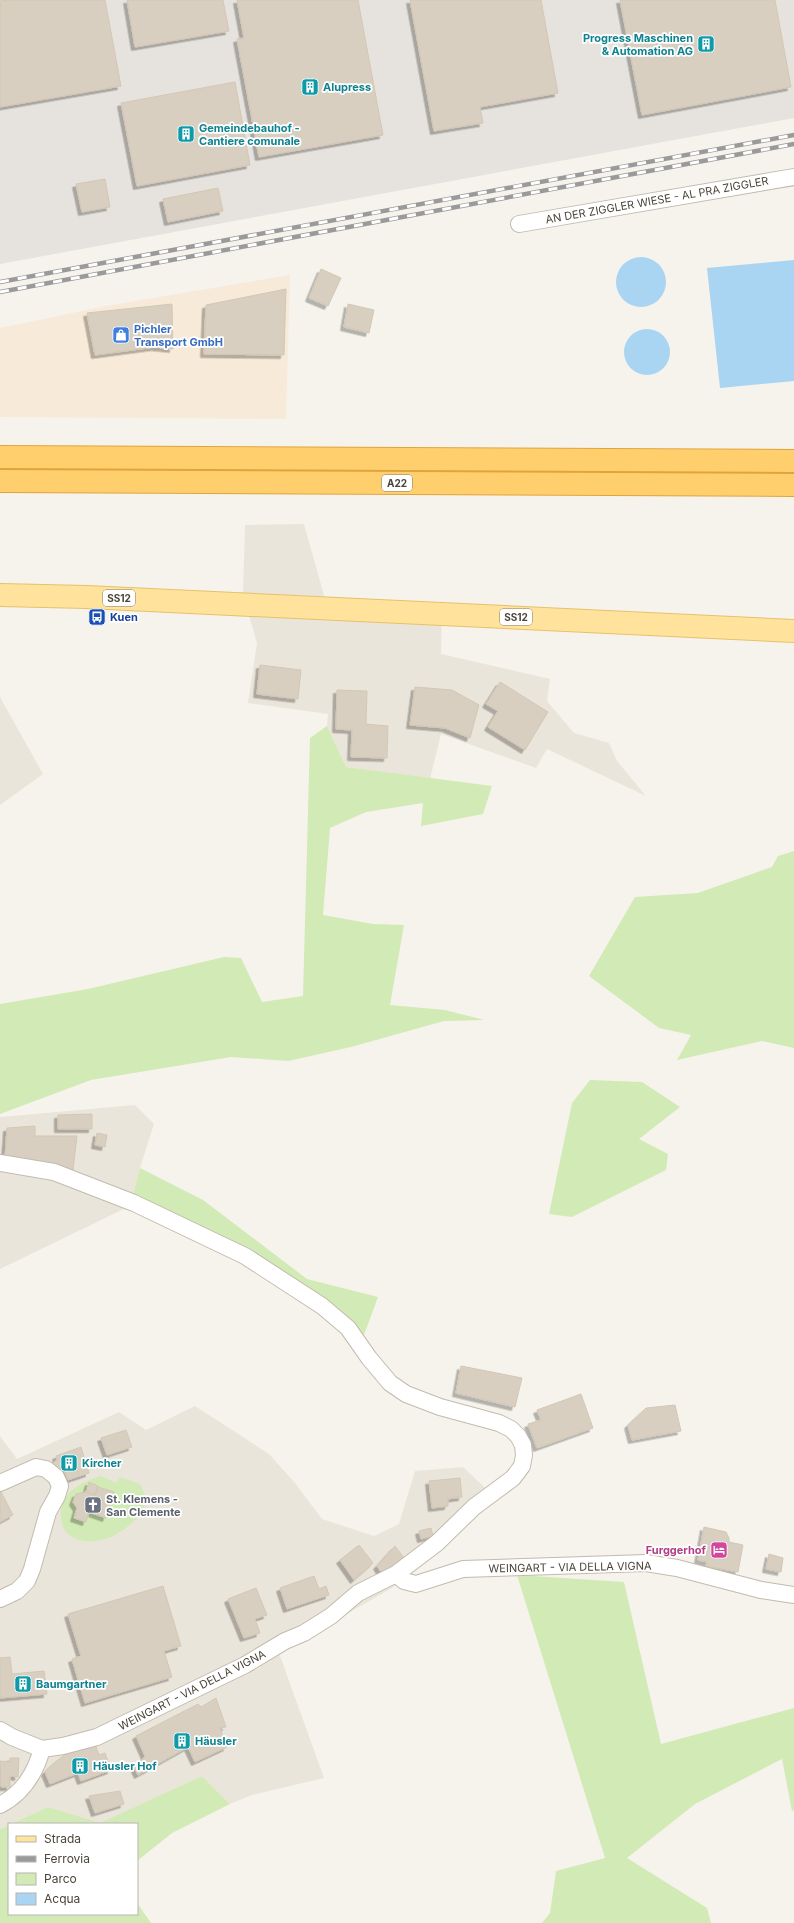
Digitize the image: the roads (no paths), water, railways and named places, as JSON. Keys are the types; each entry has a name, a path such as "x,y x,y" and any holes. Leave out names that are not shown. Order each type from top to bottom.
{"highway":[{"name":"A22","path":"0,457 794,461"},
{"name":"A22","path":"0,480 794,485"}],"main road":[{"name":"SS12","path":"0,595 80,596 794,631"}],"street":[{"name":"AN DER ZIGGLER WIESE - AL PRA ZIGGLER","path":"519,224 794,177"},
{"name":"WEINGART - VIA DELLA VIGNA","path":"0,1163 54,1172 134,1203 245,1256 322,1306 348,1328 369,1358 390,1383 406,1394 440,1407 499,1423 511,1429 518,1436 523,1445 524,1455 522,1466 513,1478 474,1507 437,1543 396,1574 358,1593 331,1616 304,1633 285,1641 238,1668 97,1737 63,1746 42,1749"},
{"path":"0,1483 36,1467 46,1469 56,1477 60,1486 57,1496 48,1512 32,1569 27,1581 17,1591 0,1599"},
{"name":"WEINGART - VIA DELLA VIGNA","path":"396,1574 404,1581 416,1584 446,1573 463,1569 646,1563 677,1568 761,1590 794,1595"},
{"path":"0,1729 12,1737 42,1749 38,1763 30,1778 19,1792 0,1805"}],"water":[{"path":"641,257 650,259 661,268 666,282 664,291 655,302 641,307 632,305 621,296 616,282 618,273 627,262"},
{"path":"794,260 794,381 720,388 707,268"},
{"path":"642,329 652,329 664,335 669,343 669,361 664,369 656,374 642,375 634,372 627,365 624,357 624,347 627,339 634,332"}],"railway":[{"path":"0,282 794,135"},
{"path":"0,292 794,144"}],"place":[{"name":"Progress Maschinen & Automation AG","path":"706,44"},
{"name":"Alupress","path":"310,87"},
{"name":"Gemeindebauhof - Cantiere comunale","path":"186,134"},
{"name":"Pichler Transport GmbH","path":"121,335"},
{"name":"Kuen","path":"97,617"},
{"name":"Kircher","path":"69,1463"},
{"name":"St. Klemens - San Clemente","path":"93,1505"},
{"name":"Furggerhof","path":"719,1550"},
{"name":"Baumgartner","path":"23,1684"},
{"name":"Häusler","path":"182,1741"},
{"name":"Häusler Hof","path":"80,1766"}]}
